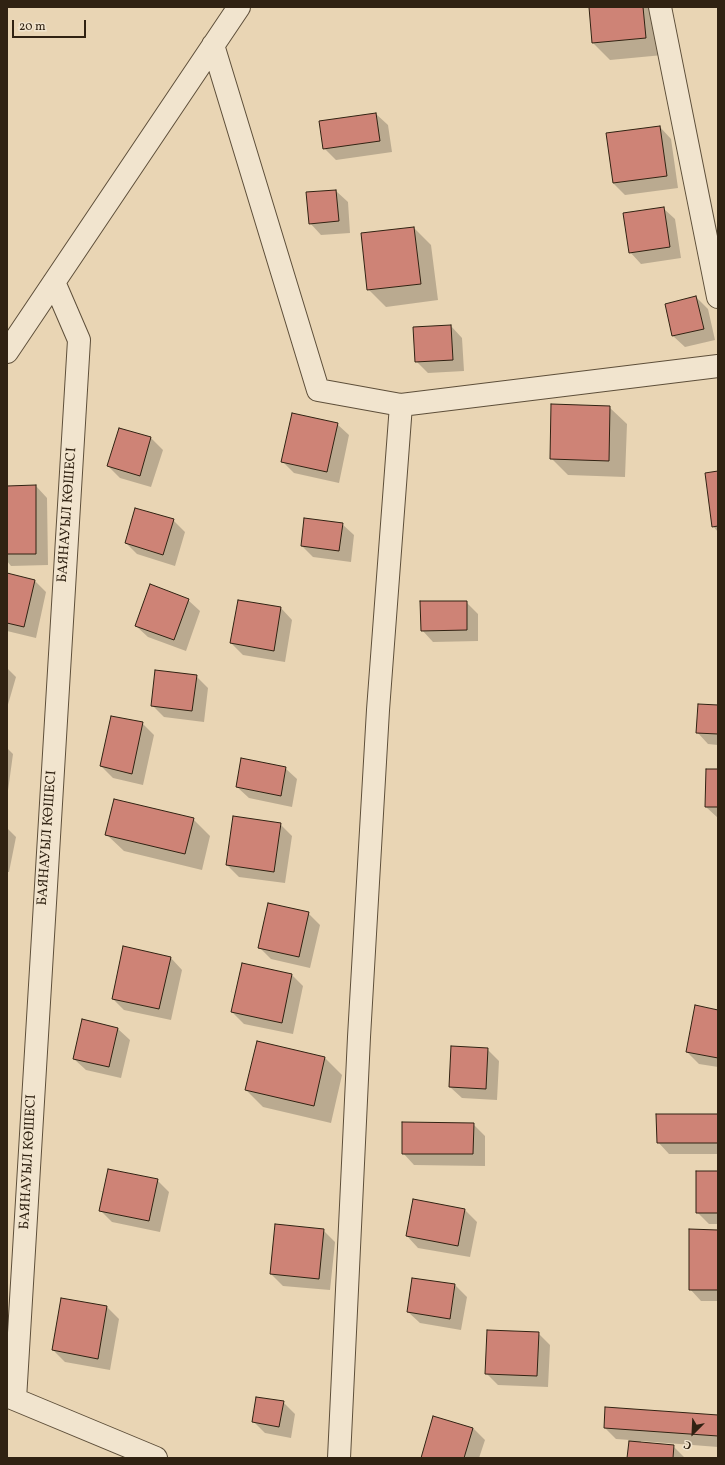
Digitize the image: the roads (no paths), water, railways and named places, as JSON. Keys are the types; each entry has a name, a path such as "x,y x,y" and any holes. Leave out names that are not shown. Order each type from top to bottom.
{"street":[{"path":"7,352 239,7"},
{"path":"660,7 718,297"},
{"path":"213,45 318,390 402,404 718,366"},
{"name":"БАЯНАУЫЛ КӨШЕСІ","path":"11,1397 79,340 54,282"},
{"path":"339,1458 359,1037 378,726 402,404"},
{"path":"11,1397 156,1458"}]}
